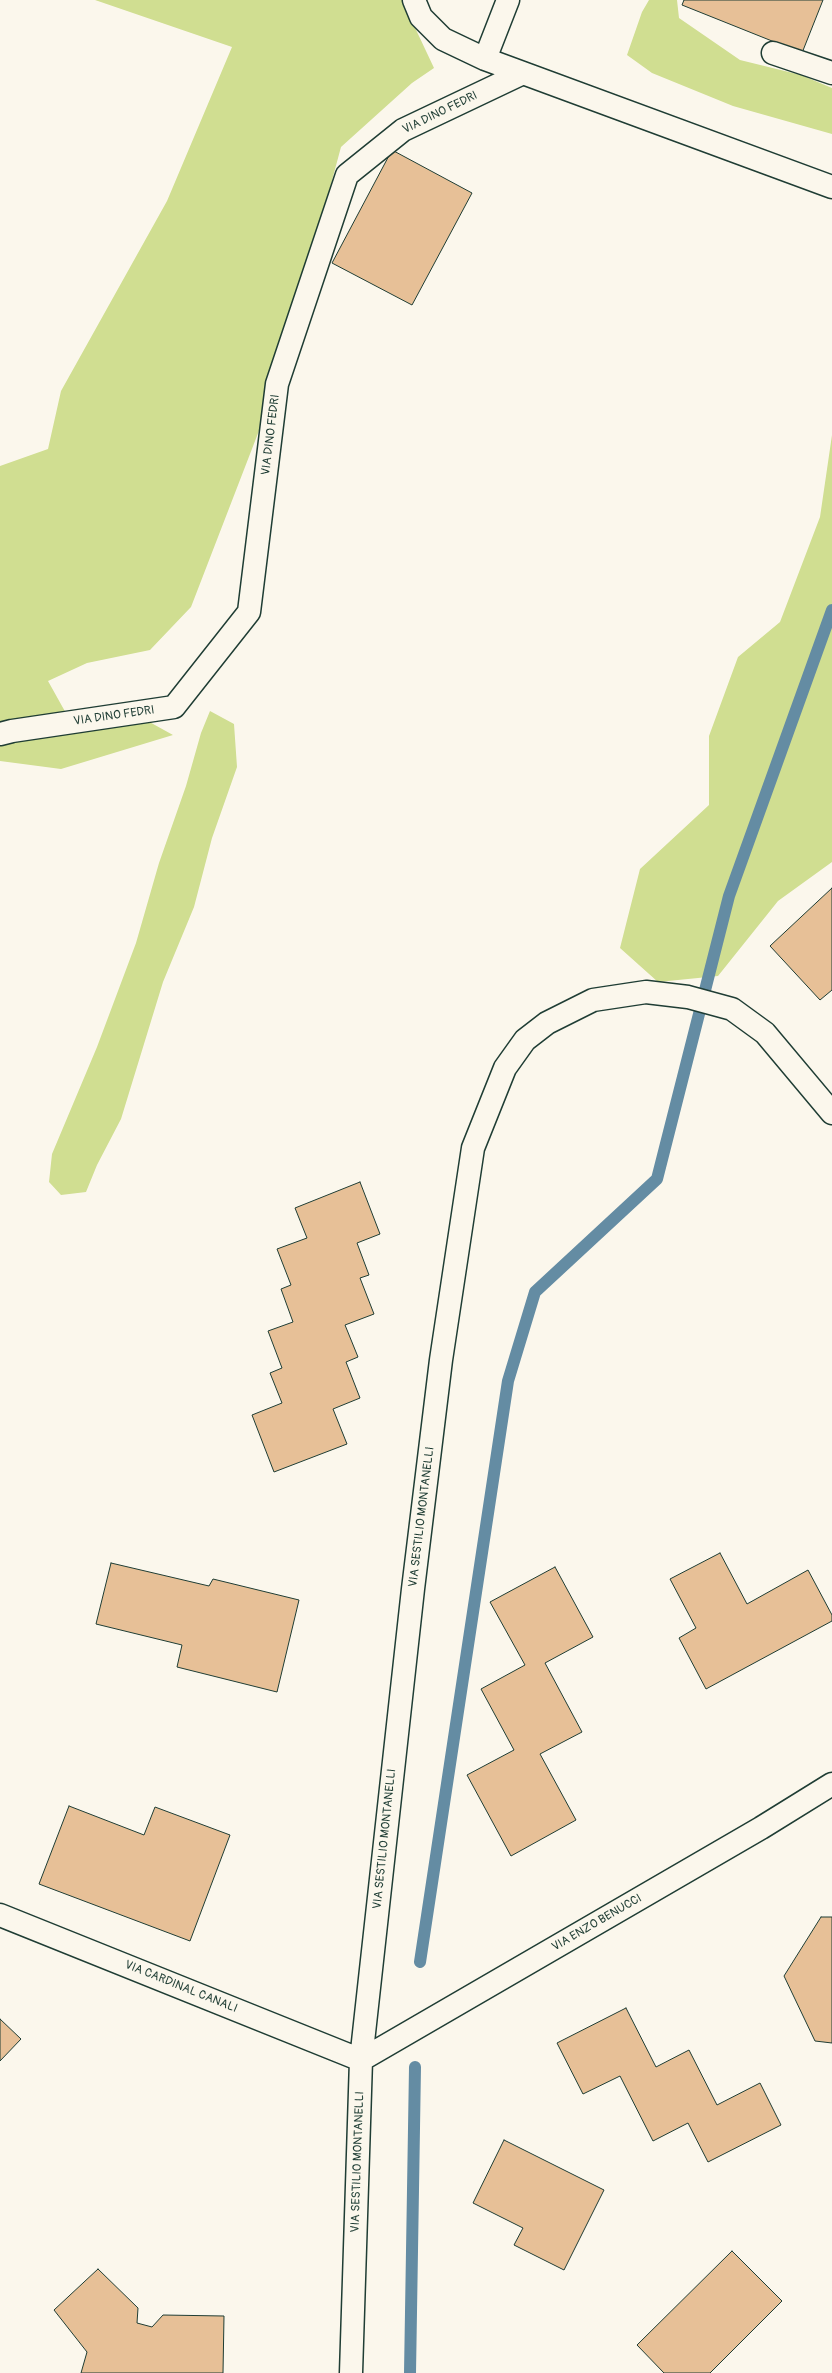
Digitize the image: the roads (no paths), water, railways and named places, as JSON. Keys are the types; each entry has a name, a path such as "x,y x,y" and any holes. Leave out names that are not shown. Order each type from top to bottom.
{"street":[{"path":"414,0 421,17 444,39 486,59 832,187"},
{"path":"486,59 508,0"},
{"path":"773,53 832,73"},
{"name":"VIA DINO FEDRI","path":"0,734 174,707 250,612 278,384 347,175 403,130 523,73"},
{"name":"VIA SESTILIO MONTANELLI","path":"351,2373 361,2060 416,1566 441,1360 473,1148 505,1068 525,1040 547,1023 593,1000 646,992 688,997 732,1009 765,1033 832,1113"},
{"name":"VIA ENZO BENUCCI","path":"361,2060 761,1828 832,1784"},
{"name":"VIA CARDINAL CANALI","path":"0,1915 361,2060"}],"waterway":[{"path":"420,1962 508,1381 535,1292 657,1179 729,896 832,610"},
{"path":"410,2373 415,2067"}]}
